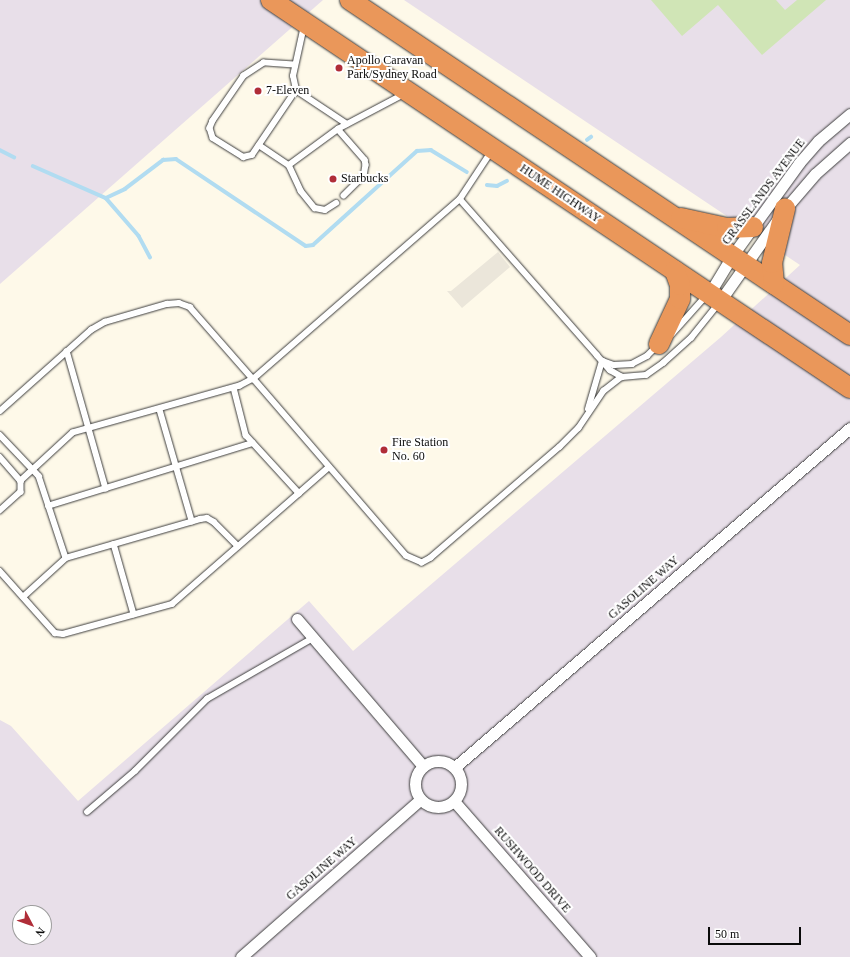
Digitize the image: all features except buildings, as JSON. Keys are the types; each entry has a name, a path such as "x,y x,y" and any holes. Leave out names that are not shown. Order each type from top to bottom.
{"highway":[{"name":"HUME HIGHWAY","path":"271,0 850,388"},
{"path":"350,0 850,335"},
{"path":"774,284 772,263 785,209"},
{"path":"674,216 727,228 752,227"},
{"path":"659,344 680,299 680,285 675,271"}],"street":[{"name":"GRASSLANDS AVENUE","path":"714,297 738,260 752,227 799,163 818,141 850,115"},
{"name":"GRASSLANDS AVENUE","path":"714,297 738,260 815,174 850,143"},
{"name":"GASOLINE WAY","path":"455,767 850,428"},
{"path":"297,619 423,766"},
{"path":"442,761 455,767 459,773 462,788 454,801 448,805 433,807 420,800 414,786 415,779 423,766 429,762 442,761"},
{"name":"GASOLINE WAY","path":"241,957 420,800"},
{"name":"RUSHWOOD DRIVE","path":"454,801 590,957"}],"lane":[{"path":"304,23 294,65 293,76 296,90 347,124"},
{"path":"294,65 269,63 252,69 244,76 210,128 213,138 243,157 252,155 296,90"},
{"path":"289,165 338,129 408,92"},
{"path":"338,129 365,160 366,165 364,176 344,196"},
{"path":"259,145 289,165 301,191 315,208 325,210 336,203"},
{"path":"0,511 20,492 21,481 73,433 160,410 234,388 253,379 460,199 493,148"},
{"path":"460,199 610,370 622,377"},
{"path":"602,361 614,365 632,364 647,356 714,297"},
{"path":"0,411 91,330 105,322 168,304 179,303 190,307 406,556 422,563 431,558 560,447 585,419 604,391 622,377 646,375 663,364 691,338 714,297"},
{"path":"67,351 106,488"},
{"path":"585,419 602,361"},
{"path":"234,388 246,435 299,493"},
{"path":"160,410 192,521"},
{"path":"0,435 39,476 66,558"},
{"path":"48,506 253,443"},
{"path":"0,458 21,481"},
{"path":"0,571 55,633 63,634 172,604 329,467"},
{"path":"22,597 66,558 192,521 207,518 214,522 238,546"},
{"path":"114,544 134,614"},
{"path":"87,812 135,771 207,699 313,638"}],"shaded area":[{"path":"0,0 323,0 0,284"},
{"path":"404,0 850,0 850,957 0,957 0,720 11,726 78,801 309,601 353,651 721,337 800,265"},
{"path":"498,252 510,267 462,308 447,291 451,291"}],"green space":[{"path":"651,0 776,0 785,10 797,0 826,0 762,55 718,5 682,36"}],"waterway":[{"path":"587,140 591,137"},
{"path":"0,150 14,157"},
{"path":"33,166 106,198 125,189 163,160 176,159 306,246 313,245 417,151 431,150 467,172"},
{"path":"487,185 497,186 507,181"},
{"path":"106,198 139,236 150,257"}],"place":[{"name":"Apollo Caravan Park/Sydney Road","path":"339,68"},
{"name":"7-Eleven","path":"258,91"},
{"name":"Starbucks","path":"333,179"},
{"name":"Fire Station No. 60","path":"384,450"}]}
